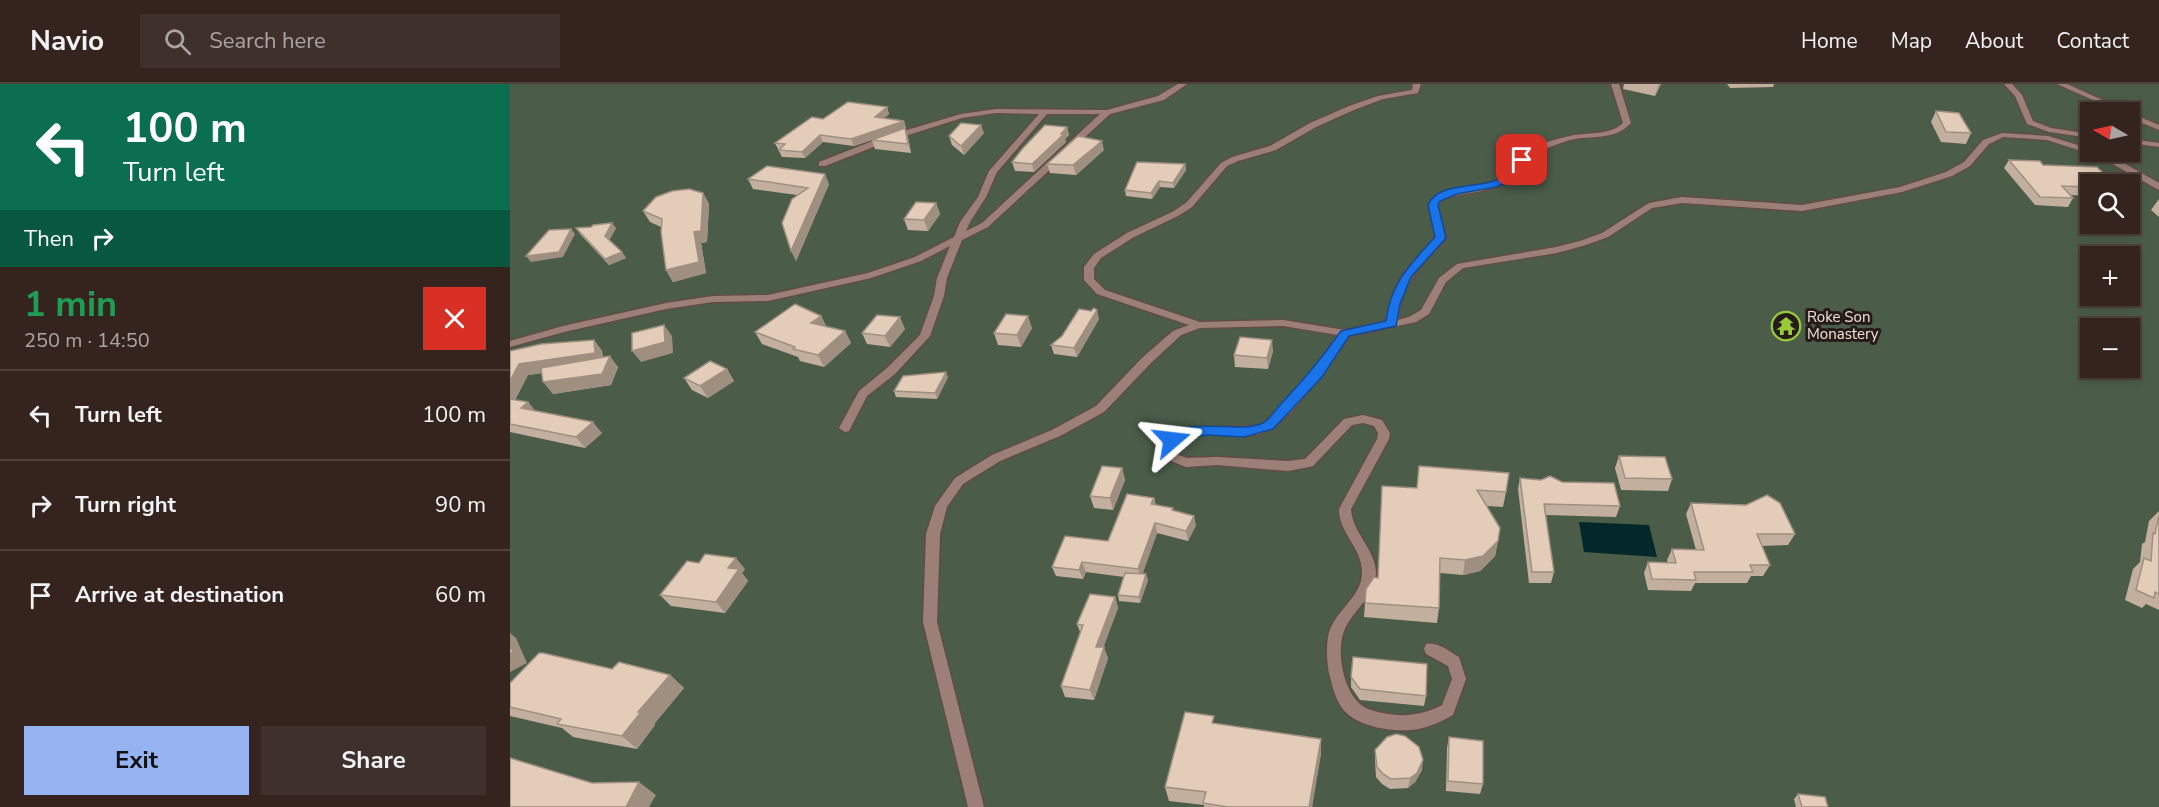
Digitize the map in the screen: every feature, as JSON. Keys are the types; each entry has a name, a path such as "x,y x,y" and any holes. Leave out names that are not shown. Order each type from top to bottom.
{"street":[{"path":"822,164 883,140 961,116 996,111 1107,112 1161,98 1183,84"},
{"path":"1199,325 1101,292 1092,286 1088,276 1091,264 1104,250 1122,237 1184,209 1197,198 1218,168 1230,161 1267,151 1316,124 1372,100 1383,96 1409,94 1415,91 1417,84"},
{"path":"1392,324 1394,304 1406,276 1441,238 1433,205 1436,199 1454,191 1496,184 1504,180 1517,162 1567,138 1610,132 1625,126 1627,123 1615,84"},
{"path":"2008,84 2018,95 2030,122 2038,128 2080,134"},
{"path":"2061,84 2102,102"},
{"path":"510,344 563,329 666,306 713,299 768,298 871,275 918,259 985,225 1107,112"},
{"path":"845,428 863,394 925,336 931,323 942,278 965,222 982,197 993,171 1044,113"},
{"path":"2140,119 2159,128"},
{"path":"976,807 930,622 933,534 941,506 959,481 996,458 1056,433 1100,409 1147,360 1177,333 1199,325 1283,323 1345,333 1413,320 1425,312 1442,280 1460,267 1557,250 1583,243 1612,231 1649,206 1682,200 1802,208 1902,189 1949,174 1967,164 1986,142 2002,135 2048,138 2103,155 2159,187"},
{"path":"2140,142 2159,145"},
{"path":"1345,333 1317,374 1269,426 1244,432 1185,433 1172,440 1168,449 1170,456 1186,463 1217,461 1288,466 1309,463 1348,422 1362,419 1378,423 1384,434 1383,439 1345,509 1345,519 1370,572 1367,585 1337,630 1334,646 1338,675 1345,699 1353,709 1369,717 1394,723 1428,721 1448,710 1460,679 1454,662 1431,649"}],"green space":[{"path":"510,84 2159,84 2159,807 510,807"}],"water":[{"path":"1579,522 1649,525 1657,557 1584,552"}],"building":[{"path":"848,102 887,107 875,117 904,121 851,139 820,135 802,152 779,150 785,144 775,143 812,117 823,119"},
{"path":"1936,111 1959,113 1971,133 1946,132"},
{"path":"961,123 981,125 961,146 949,136"},
{"path":"1045,125 1067,127 1061,134 1064,134 1032,164 1012,162 1023,148"},
{"path":"905,128 908,144 872,140"},
{"path":"1078,136 1102,141 1073,165 1047,164"},
{"path":"2009,160 2040,161 2043,165 2097,167 2104,174 2080,174 2080,187 2062,186 2073,198 2040,197"},
{"path":"1137,162 1185,164 1173,183 1159,181 1151,193 1125,190"},
{"path":"767,166 825,174 791,251 782,223 792,199 808,188 748,179"},
{"path":"689,189 703,193 701,231 694,232 699,262 666,270 661,232 662,219 643,211 656,197 672,191"},
{"path":"916,202 936,203 924,220 904,219"},
{"path":"612,223 605,236 622,252 605,259 576,228"},
{"path":"571,229 559,252 526,256 549,230"},
{"path":"795,304 821,316 811,323 845,331 818,355 793,349 795,347 755,332"},
{"path":"1094,308 1097,310 1074,348 1051,345 1062,336 1079,309 1091,311"},
{"path":"1006,314 1028,316 1017,335 994,333"},
{"path":"877,315 900,317 885,336 862,333"},
{"path":"664,325 665,342 632,351 632,333"},
{"path":"1240,337 1272,340 1267,358 1234,355"},
{"path":"594,340 595,353 519,364 510,381 510,351 541,344"},
{"path":"610,356 602,374 543,382 541,368"},
{"path":"710,361 727,369 700,386 684,378"},
{"path":"946,372 935,393 894,391 903,376"},
{"path":"510,399 528,402 521,408 593,422 576,437 510,424"},
{"path":"1619,456 1665,457 1672,479 1625,478"},
{"path":"1102,466 1122,468 1110,498 1090,496"},
{"path":"1419,466 1509,473 1506,492 1477,490 1500,528 1498,541 1483,556 1465,560 1440,558 1439,608 1365,603 1366,589 1374,577 1378,578 1382,486 1417,488"},
{"path":"1550,476 1562,482 1614,483 1620,506 1544,504 1554,572 1532,572 1520,478 1541,480"},
{"path":"1127,494 1154,498 1151,504 1173,508 1172,510 1194,516 1186,531 1155,523 1138,569 1082,562 1079,570 1052,567 1065,536 1108,541"},
{"path":"1767,495 1780,503 1795,534 1757,534 1770,565 1750,565 1753,572 1694,572 1696,580 1652,579 1648,562 1676,563 1672,549 1704,550 1691,503 1746,505"},
{"path":"2159,515 2159,594 2155,592 2154,598 2136,590 2144,558 2151,561 2153,533 2155,534"},
{"path":"705,554 736,558 728,568 739,569 716,602 660,595 687,561 699,563"},
{"path":"1125,573 1146,574 1139,597 1118,595"},
{"path":"1090,594 1115,597 1096,647 1104,647 1090,690 1061,686 1083,625 1077,624"},
{"path":"539,653 612,669 619,662 670,675 638,712 641,712 622,736 557,724 561,719 510,707 510,683"},
{"path":"1353,657 1427,664 1426,696 1360,689 1351,677"},
{"path":"1185,712 1214,716 1212,723 1321,739 1309,807 1228,807 1203,803 1206,792 1165,787"},
{"path":"1396,734 1405,736 1419,747 1423,760 1417,773 1410,778 1391,779 1377,767 1375,750 1387,737"},
{"path":"1449,737 1483,741 1483,784 1448,781"},
{"path":"510,758 592,783 639,782 626,807 510,807"},
{"path":"1798,794 1825,797 1828,807 1802,807"}],"place":[{"name":"Roke Son Monastery","path":"1786,326"}],"route":[{"path":"1172,440 1185,433 1244,432 1269,426 1317,374 1345,333 1392,324 1394,304 1406,276 1441,238 1433,205 1436,199 1454,191 1496,184 1504,180 1517,162 1522,160"}]}
